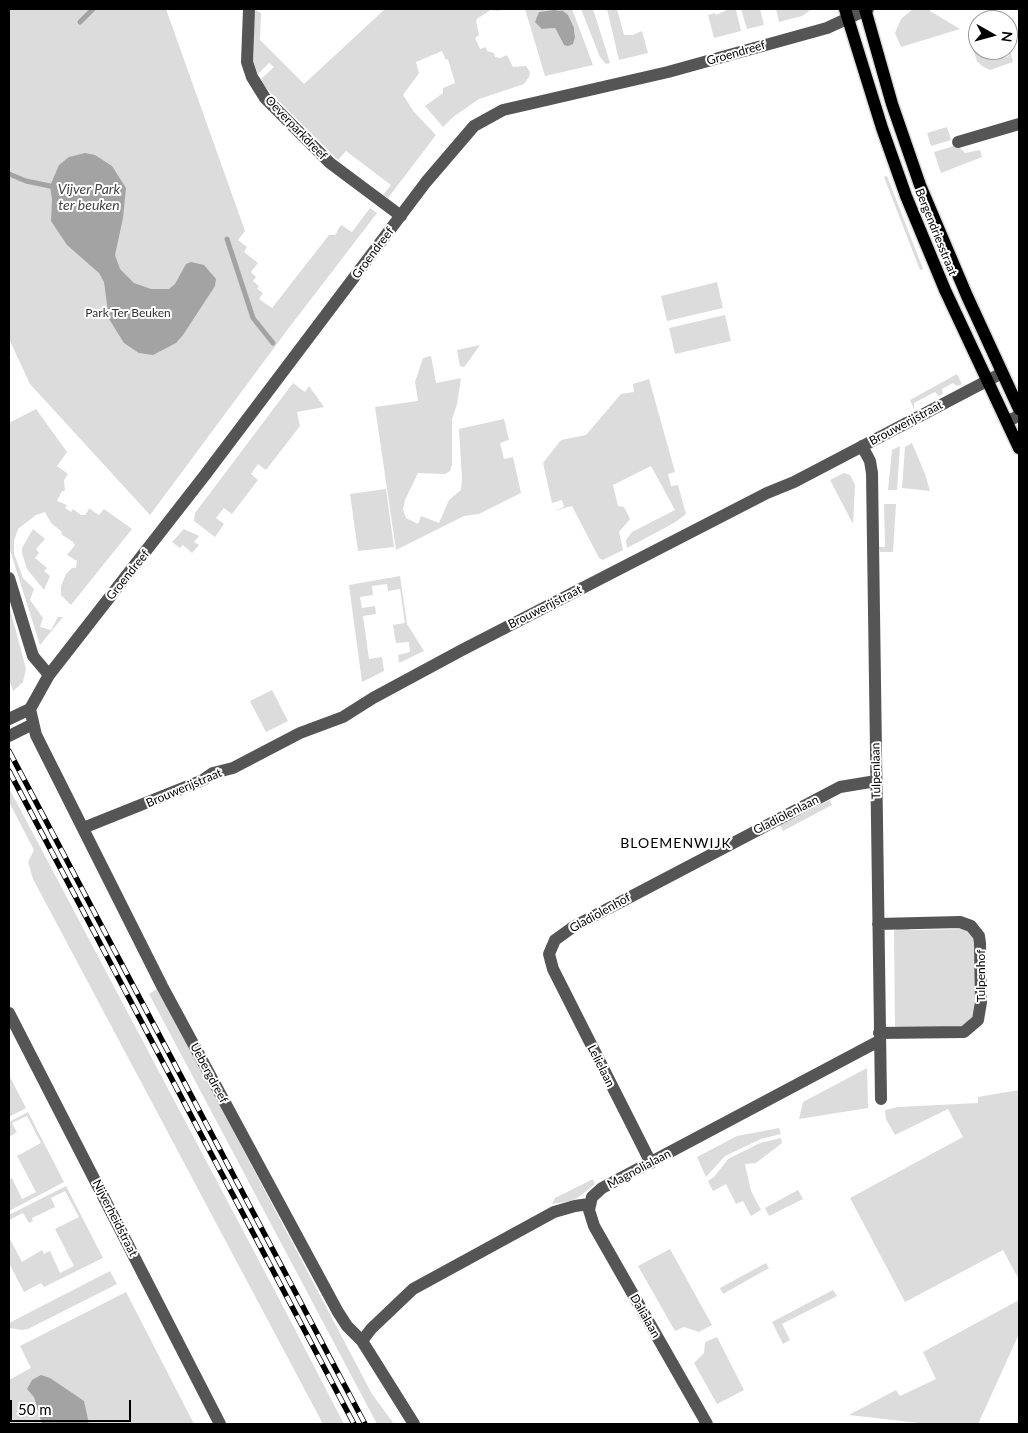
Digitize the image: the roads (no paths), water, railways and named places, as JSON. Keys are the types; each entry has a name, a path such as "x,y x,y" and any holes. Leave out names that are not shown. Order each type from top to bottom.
{"main road":[{"name":"Bergendriesstraat","path":"866,9 892,104 920,185 946,250 1019,409"},
{"name":"Bergendriesstraat","path":"847,14 906,196 935,268 1019,448"}],"street":[{"name":"Oeverparkdreef","path":"249,9 247,62 252,77 265,98 330,163 400,216"},
{"name":"Groendreef","path":"30,709 49,675 158,538 400,216 466,134 493,114 543,100 676,70 827,28 847,14 866,9"},
{"path":"958,142 1019,124"},
{"name":"Brouwerijstraat","path":"83,828 204,780 213,773 233,768 300,733 343,717 373,698 462,650 1002,373"},
{"path":"1006,422 1019,416"},
{"name":"Tulpenlaan","path":"862,446 870,460 872,473 881,1099"},
{"path":"9,578 33,656 49,675"},
{"path":"9,720 30,709"},
{"name":"Uebergdreef","path":"30,709 36,735 162,986 324,1287 348,1326 362,1341 414,1424"},
{"path":"9,736 32,724"},
{"name":"Gladiolenlaan","path":"646,888 840,786 876,781"},
{"name":"Gladiolenhof","path":"553,969 550,954 555,940 573,927 646,888"},
{"name":"Tulpenhof","path":"878,924 960,922 971,926 979,936 981,982 980,1014 975,1024 968,1030 956,1033 879,1037"},
{"name":"Lelielaan","path":"553,969 651,1163"},
{"name":"Nijverheidstraat","path":"9,1013 220,1424"},
{"name":"Magnolialaan","path":"589,1204 592,1197 602,1188 651,1163 879,1037"},
{"path":"362,1341 412,1289 554,1212 589,1204"},
{"name":"Dalialaan","path":"589,1204 594,1226 708,1424"}],"water":[{"path":"563,11 568,15 574,28 575,37 573,44 564,45 555,28 542,29 535,22 539,12"},
{"name":"Vijver Park ter beuken","path":"85,153 95,155 112,166 126,188 123,218 115,255 120,269 134,283 151,289 169,289 175,284 186,264 191,262 204,265 216,279 215,286 183,335 176,343 153,355 139,353 124,343 109,319 104,282 99,273 67,245 51,221 52,199 50,186 59,165 69,157"},
{"path":"41,1375 50,1378 84,1401 89,1424 42,1424 34,1397 27,1389 32,1380"}],"waterway":[{"path":"80,22 93,9"},
{"path":"9,174 26,181 50,186"},
{"path":"227,239 253,318 273,343"}],"railway":[{"path":"9,751 365,1424"},
{"path":"9,771 354,1424"}],"district":[{"name":"BLOEMENWIJK","path":"676,843"}],"park label":[{"name":"Park Ter Beuken","path":"128,313"}]}
